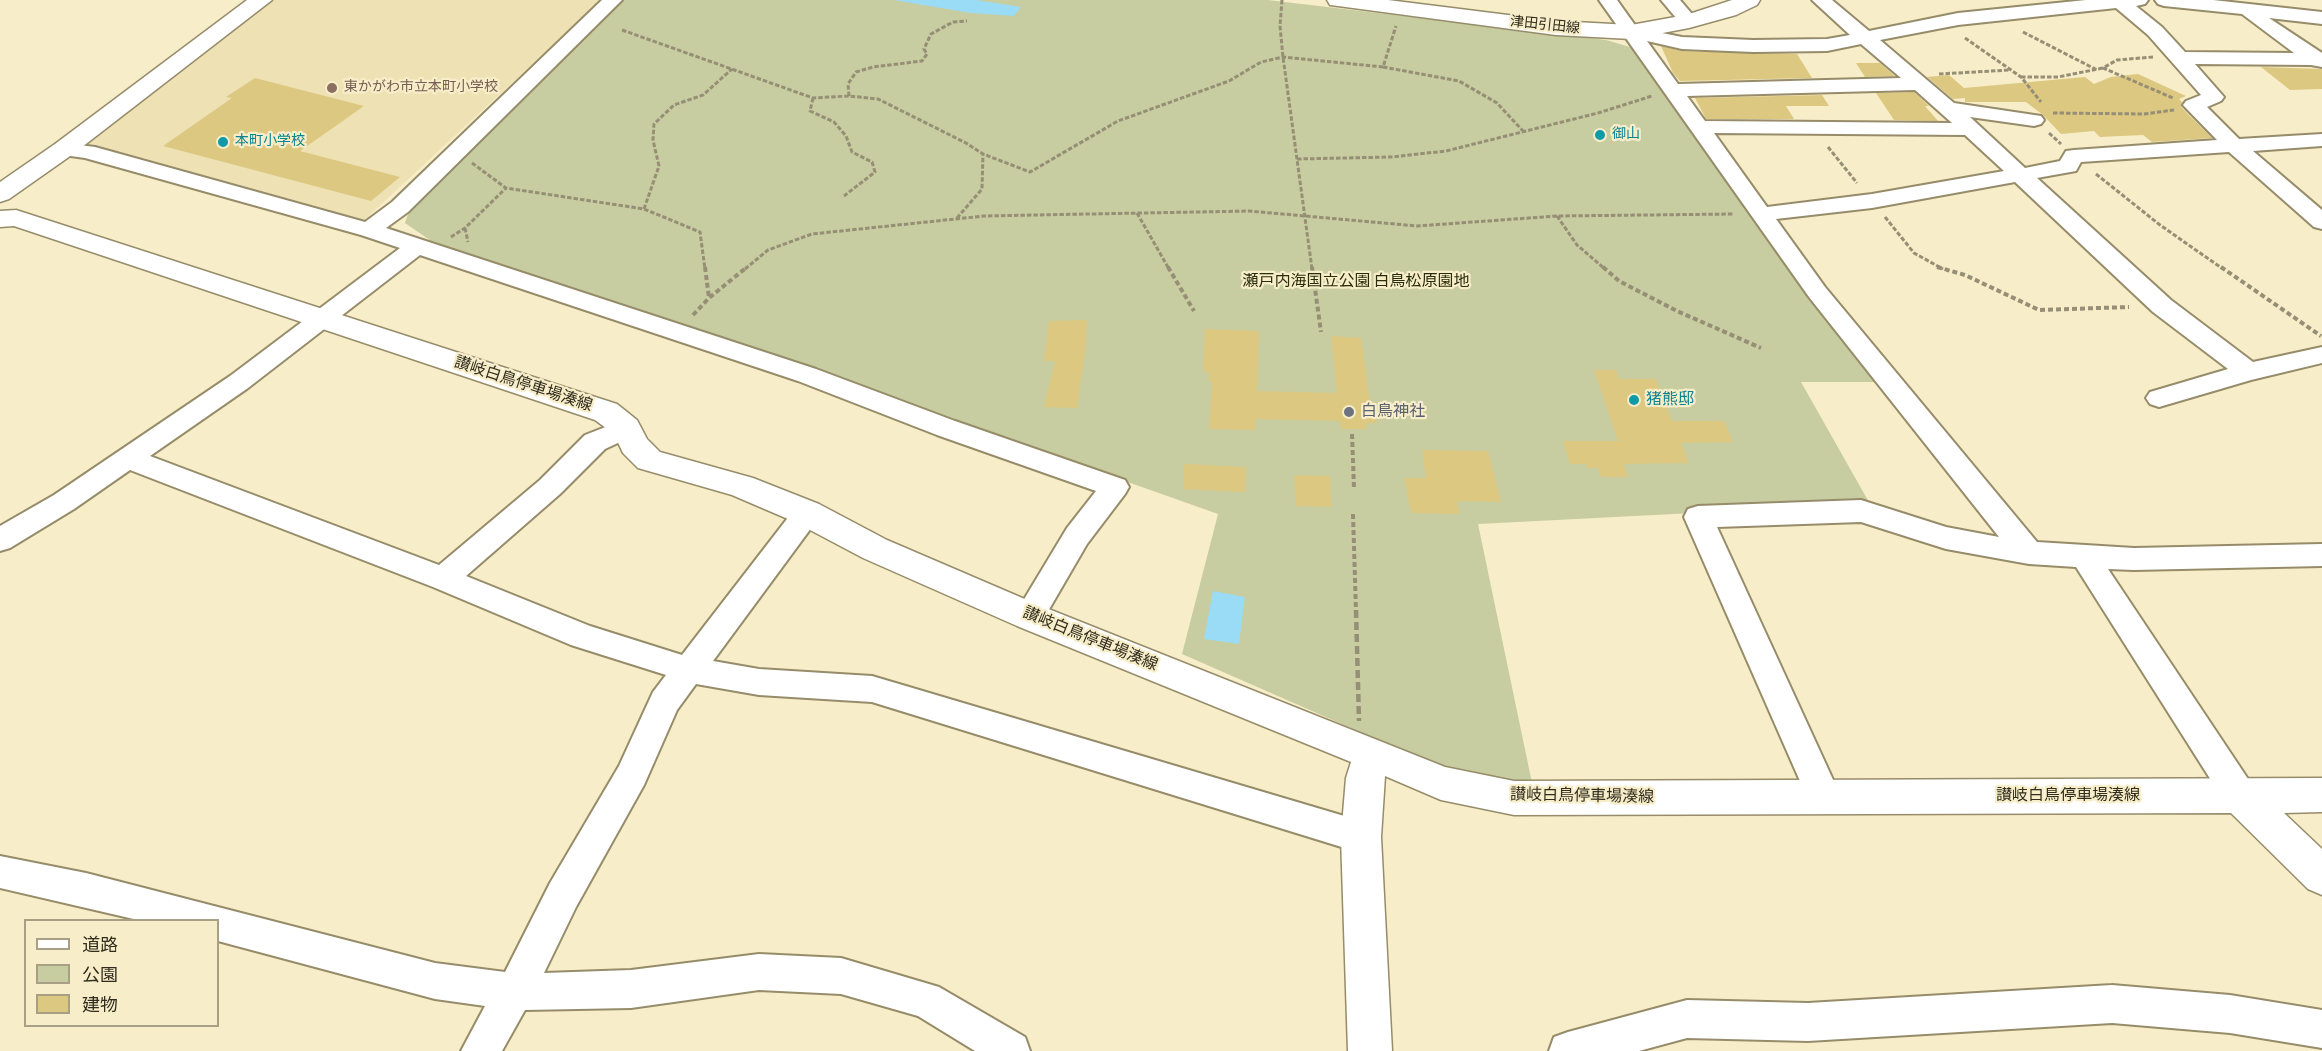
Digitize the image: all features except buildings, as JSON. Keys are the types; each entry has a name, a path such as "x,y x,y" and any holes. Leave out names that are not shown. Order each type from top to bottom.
{"main road":[{"path":"0,194 261,0"},
{"name":"津田引田線","path":"1338,0 1556,28 1631,33 1689,21 1728,10 1749,0"},
{"name":"讃岐白鳥停車場湊線","path":"0,219 16,218 606,412 626,428 634,445 649,460 742,486 807,513 875,549 1029,616 1441,783 1514,798 1823,795 2322,795"},
{"path":"1366,752 1361,837 1370,1051"},
{"path":"2240,796 2322,876"}],"street":[{"path":"369,230 400,207 613,0"},
{"path":"1608,0 1817,292 2029,553"},
{"path":"1670,0 1689,21"},
{"path":"1821,0 1912,80 1948,108 2162,306 2249,372"},
{"path":"1631,33 1682,43 1754,46 1827,45 1942,22 2139,0"},
{"path":"2164,0 2237,4 2322,18"},
{"path":"2118,1 2155,31 2214,97 2193,105 2233,145 2322,222"},
{"path":"2237,4 2320,61"},
{"path":"1827,45 1876,114"},
{"path":"2180,58 2320,61"},
{"path":"1672,90 1857,86 1912,80"},
{"path":"1948,108 2042,117"},
{"path":"1699,127 1806,127 1876,114 1971,129"},
{"path":"1762,214 1872,201 2020,175 2068,166 2074,156 2322,140"},
{"path":"64,148 87,152 369,230 807,375 946,428 1115,486 1077,536 1029,616"},
{"path":"0,540 64,502 129,459 424,248"},
{"path":"2159,398 2319,354"},
{"path":"443,579 550,487 595,442 626,428"},
{"path":"129,459 443,579 582,636 689,670 759,682 872,689 1361,837"},
{"path":"1823,795 1698,518 1861,511 1946,538 2029,553 2134,559 2322,555"},
{"path":"480,1051 515,992 562,895 632,775 664,702 807,513"},
{"path":"2084,556 2240,796"},
{"path":"0,872 86,890 195,919"},
{"path":"219,924 435,981 515,992 631,989 759,972 842,976 926,1000 1011,1051"},
{"path":"1568,1051 1687,1019 1808,1022 2112,1004 2230,1014 2322,1029"}],"path":[{"path":"1282,0 1280,26 1283,57 1321,332"},
{"path":"1383,67 1401,8"},
{"path":"1991,15 2097,70"},
{"path":"849,96 848,84 855,72 873,67 922,61 927,54 924,49 931,34 953,22 967,21"},
{"path":"1942,22 2021,77 2042,117 2074,156 2319,354"},
{"path":"622,30 813,98 849,96 878,99 966,143 983,154 1030,172 1118,121 1229,81 1261,62 1283,57 1383,67 1459,81 1497,103 1523,131"},
{"path":"2021,77 2058,76 2097,70 2116,60 2180,58"},
{"path":"2103,68 2193,105"},
{"path":"644,209 659,165 653,140 654,124 674,105 703,95 732,69"},
{"path":"1912,80 2011,70"},
{"path":"1297,159 1391,157 1446,151 1598,113 1672,90"},
{"path":"813,98 810,111 834,122 846,136 852,152 872,162 875,172 844,196"},
{"path":"2042,117 2144,114 2193,105"},
{"path":"1806,127 1814,130 1914,253 1937,267 1965,275 2039,310 2162,306"},
{"path":"456,151 506,188 644,209 700,232 709,298 768,250 812,234 957,218 1249,210 1417,226 1557,216 1762,214"},
{"path":"957,218 982,189 983,154"},
{"path":"424,248 465,228 506,188"},
{"path":"1137,213 1194,310"},
{"path":"1557,216 1577,245 1619,280 1677,310 1761,348"},
{"path":"1352,434 1354,488"},
{"path":"1353,514 1366,752"}],"shaded area":[{"name":"東かがわ市立本町小学校","path":"274,0 601,0 361,223 80,146"}],"green space":[{"name":"瀬戸内海国立公園 白鳥松原園地","path":"620,0 1268,0 1606,40 1630,47 1635,50 1757,221 1880,382 1801,382 1870,504 1478,524 1532,783 1442,768 1182,654 1218,514 730,341 437,245 405,223 412,203"}],"water":[{"path":"894,0 976,0 1021,7 1014,16 971,13"},
{"path":"1213,591 1245,597 1239,644 1204,639"}],"place":[{"name":"東かがわ市立本町小学校","path":"332,88"},
{"name":"御山","path":"1600,135"},
{"name":"本町小学校","path":"223,142"},
{"name":"猪熊邸","path":"1634,400"},
{"name":"白鳥神社","path":"1349,412"}]}
